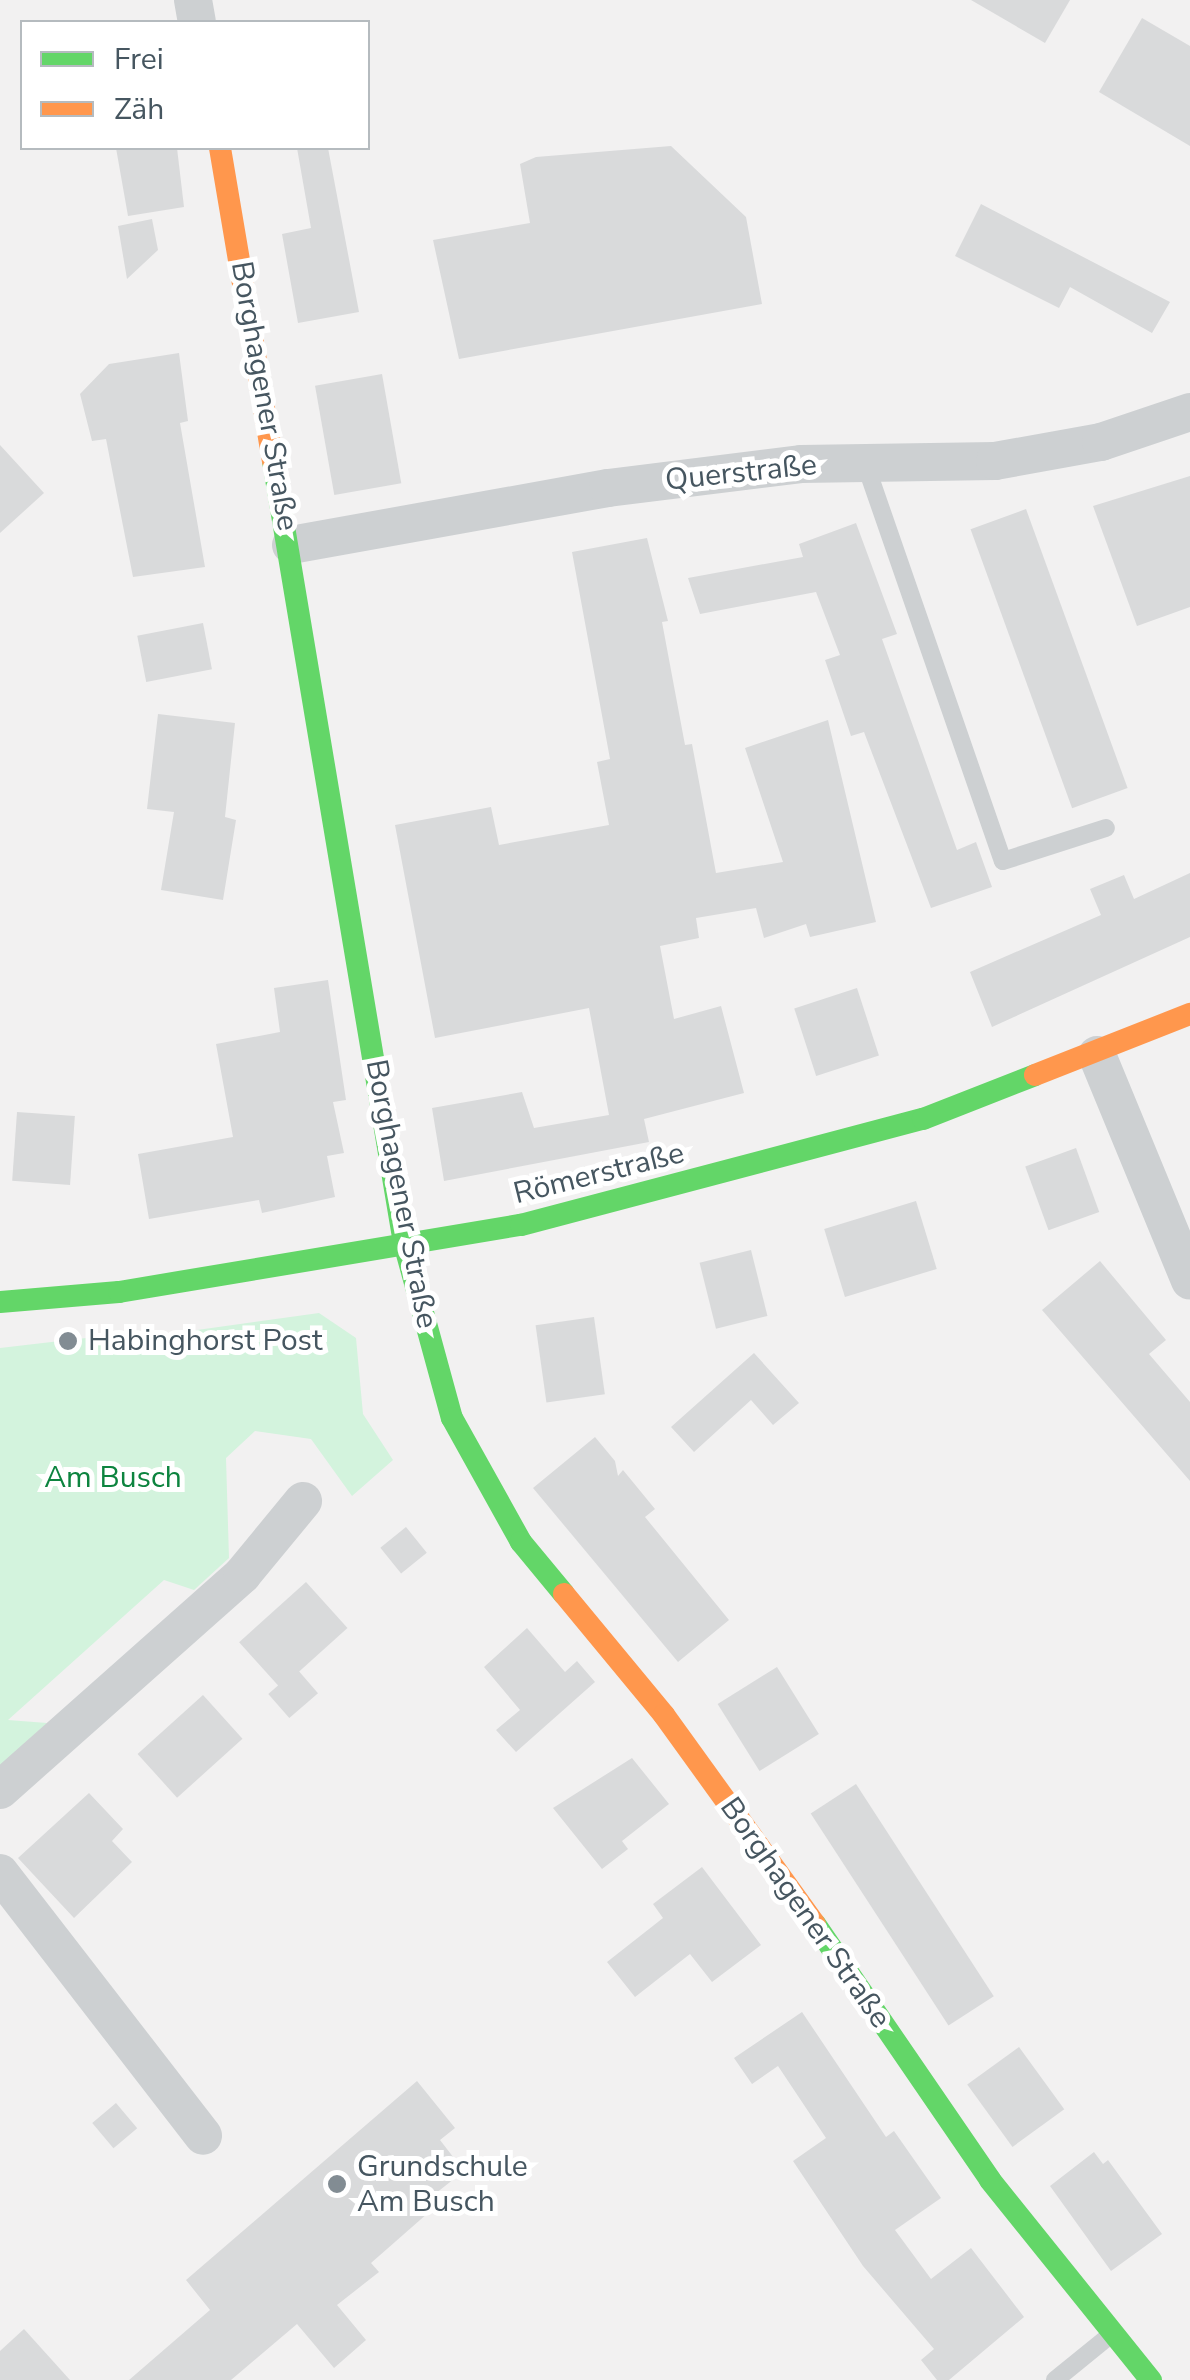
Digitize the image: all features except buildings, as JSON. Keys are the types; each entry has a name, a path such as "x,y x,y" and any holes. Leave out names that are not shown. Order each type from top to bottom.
{"street":[{"name":"Borghagener Straße","path":"220,150 290,545 404,1243 452,1418 521,1542 732,1806 990,2180 1151,2380"},
{"name":"Querstraße","path":"290,545 608,488 800,464 995,461 1101,442 1190,412"},
{"name":"Römerstraße","path":"0,1302 119,1292 522,1225 810,1154 1097,1055 1190,1014"},
{"path":"1097,1055 1190,1281"},
{"path":"0,1790 242,1575 303,1501"},
{"path":"0,1873 203,2136"}],"lane":[{"path":"865,463 1004,861 1106,828"},
{"path":"1056,2380 1112,2334"}],"green space":[{"name":"Am Busch","path":"319,1313 356,1338 363,1414 393,1460 352,1496 311,1439 255,1431 226,1458 229,1558 194,1590 164,1580 8,1720 47,1723 0,1766 0,1348 146,1331 147,1337"}],"traffic: fast":[{"path":"273,461 404,1243 452,1418 521,1542 564,1594"},
{"path":"0,1302 119,1292 521,1225 923,1119 1035,1075"},
{"path":"815,1924 990,2180 1151,2380"}],"traffic: slow":[{"path":"220,150 273,461"},
{"path":"1035,1075 1190,1014"},
{"path":"564,1594 664,1715 815,1924"}],"place":[{"name":"Habinghorst Post","path":"68,1341"},
{"name":"Grundschule Am Busch","path":"337,2184"}]}
